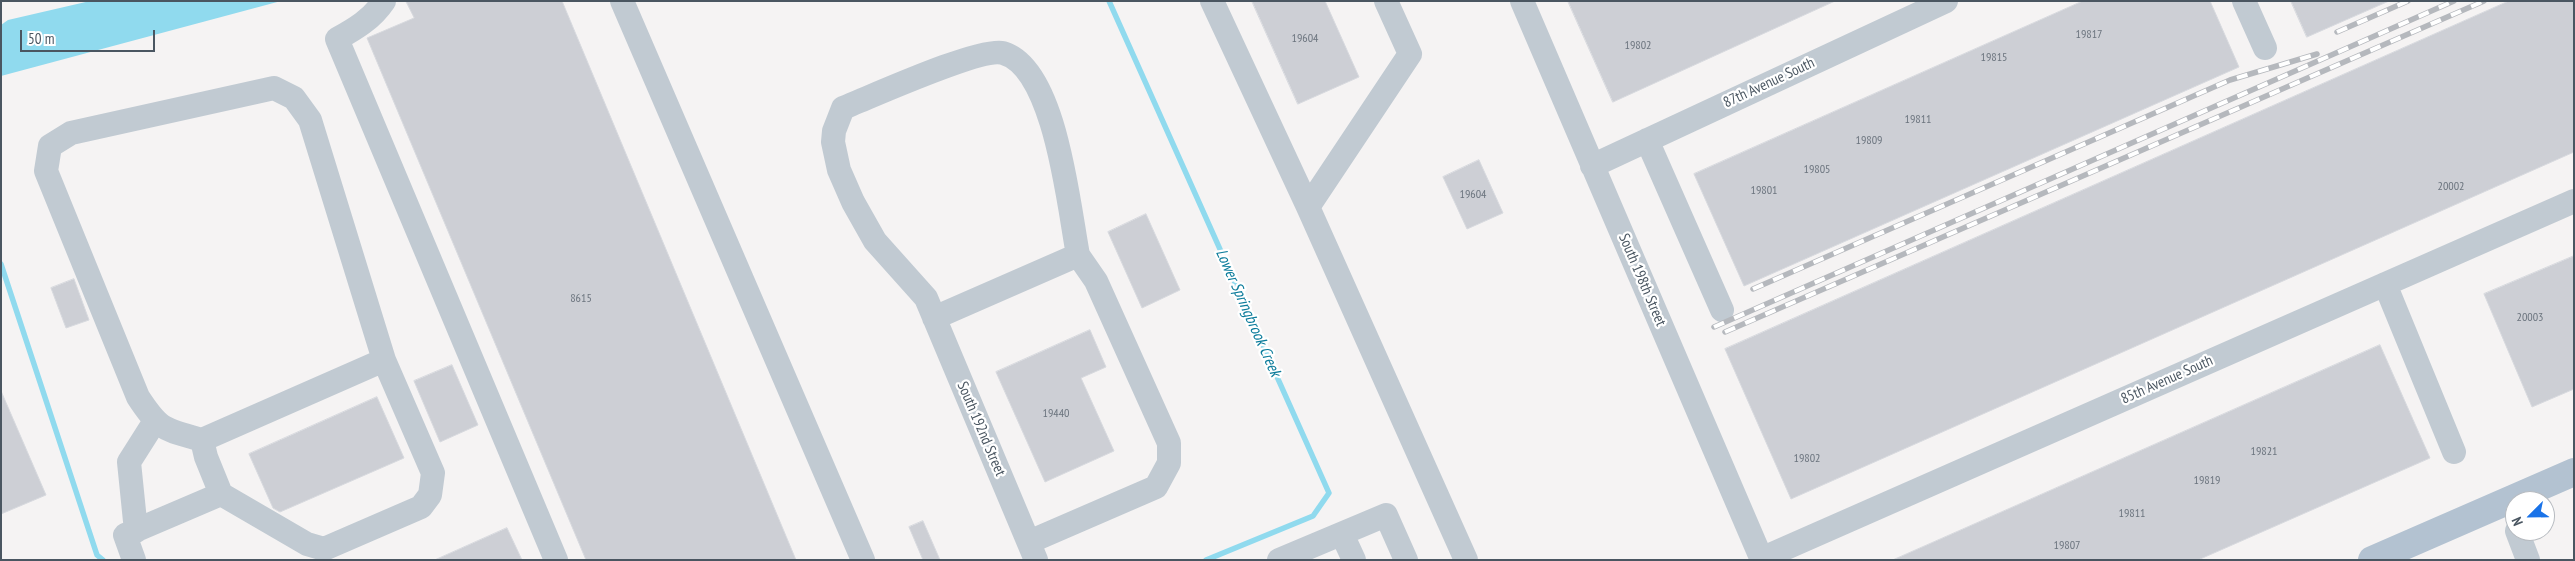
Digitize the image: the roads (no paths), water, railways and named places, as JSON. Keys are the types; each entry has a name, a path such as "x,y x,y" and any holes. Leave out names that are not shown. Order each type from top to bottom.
{"main road":[{"path":"2546,491 2574,472"},
{"path":"2372,560 2505,517"}],"street":[{"path":"384,1 377,12 337,40 556,560"},
{"path":"622,1 863,560"},
{"path":"1212,1 1308,207 1466,560"},
{"path":"1308,207 1410,54 1386,1"},
{"name":"South 198th Street","path":"1522,1 1761,559"},
{"name":"87th Avenue South","path":"1592,166 1946,1"},
{"path":"2244,1 2265,48"},
{"name":"South 192nd Street","path":"1032,551 930,308 876,242 853,202 839,170 833,142 834,131 843,108 976,55 1003,53 1025,66 1041,94 1052,121 1078,256"},
{"path":"202,440 206,457 221,494 306,544 324,549 421,507 430,495 433,474 384,360 310,120 294,98 274,88 71,133 50,146 46,171 138,397 155,421 167,429 202,440 384,360"},
{"path":"1647,140 1722,310"},
{"name":"85th Avenue South","path":"1761,559 2574,201"},
{"path":"930,308 1078,256 1096,280 1169,442 1170,463 1156,487 1032,551"},
{"path":"2386,284 2454,452"},
{"path":"134,560 130,533 129,462 155,421"},
{"path":"130,533 221,494"},
{"path":"1279,560 1386,515 1406,560"},
{"path":"1342,534 1354,560"},
{"path":"2521,541 2528,560"}],"water":[{"path":"90,1 281,1 1,76 1,25 8,20"}],"waterway":[{"name":"Lower Springbrook Creek","path":"1109,1 1329,493 1313,516 1206,560"},
{"path":"1,264 97,555 103,560"}],"railway":[{"path":"2337,32 2408,1"},
{"path":"1714,327 2454,1"},
{"path":"1725,332 2484,1"},
{"path":"1753,289 2230,80 2317,54"}]}
